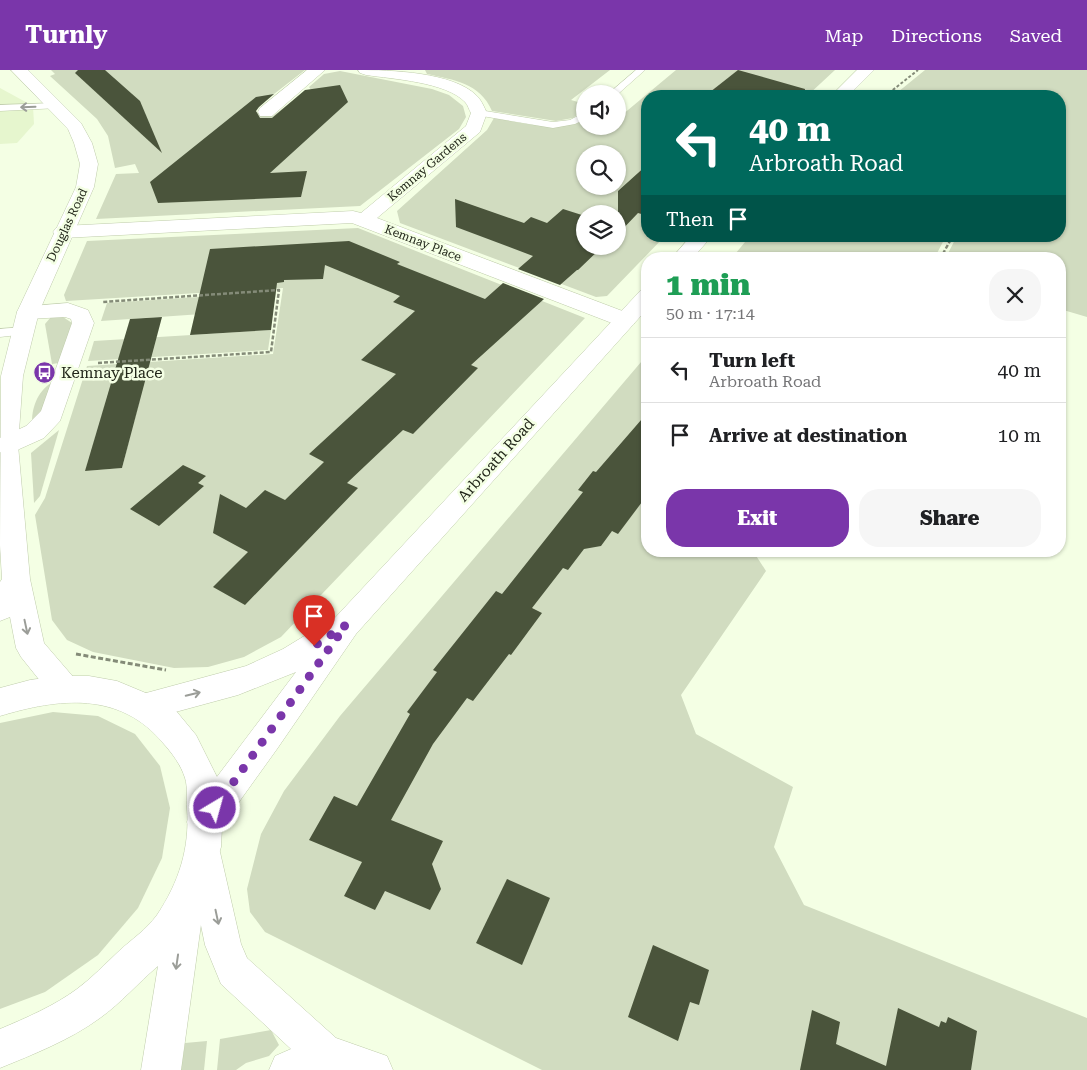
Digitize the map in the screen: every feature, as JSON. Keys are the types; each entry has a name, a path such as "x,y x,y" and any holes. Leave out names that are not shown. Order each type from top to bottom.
{"main road":[{"name":"Douglas Road","path":"19,70 75,127 84,143 89,164 85,187 63,232 25,322 12,376 6,445 16,579 31,648 64,688"},
{"path":"266,112 316,70"},
{"path":"366,70 405,73 460,91 473,101 479,112"},
{"path":"845,90 866,70"},
{"path":"289,92 306,96"},
{"name":"Kemnay Gardens","path":"364,220 474,128 479,112"},
{"name":"Kemnay Place","path":"63,232 353,217 625,320"},
{"path":"687,252 697,242"},
{"name":"Arbroath Road","path":"204,837 266,738 346,625 641,303"},
{"path":"6,445 34,432 52,415 82,323 80,315 68,310 25,322"},
{"path":"0,609 16,579"},
{"name":"Arbroath Road","path":"146,706 232,684 268,671 314,646 346,625"},
{"path":"0,702 21,694 64,688 80,688 117,694 146,706 179,737 201,776 204,837 223,945 234,971 324,1053 373,1070"},
{"path":"161,1070 187,896 204,837"},
{"path":"0,1048 39,1033 87,1004 163,937 187,896"},
{"path":"289,1070 324,1053"}],"lane":[{"path":"623,85 641,70"},
{"path":"0,108 55,106"},
{"path":"479,112 553,125 576,120"},
{"path":"0,333 25,322"}],"path":[{"path":"893,90 918,70"},
{"path":"69,365 271,352 279,290 103,301 80,315"},
{"path":"31,648 99,657 174,672"}],"shaded area":[{"path":"51,70 305,70 252,111 273,116 311,90 309,87 324,74 340,71 432,89 449,95 463,106 466,117 459,129 360,206 96,219 116,174 139,173 135,164 115,168 108,136 97,119 50,76 55,74"},
{"path":"425,70 610,70 590,85 576,85 576,96 571,100 576,101 576,116 556,121 492,111 481,94 465,84 427,74"},
{"path":"676,70 835,70 813,90 652,90"},
{"path":"925,70 1087,70 1087,317 1066,311 1066,252 949,252 954,242 1066,242 1066,90 900,90"},
{"path":"0,88 33,106 34,124 17,143 0,144"},
{"path":"641,99 641,242 659,242 650,252 641,252 641,261 607,296 596,297 400,223 397,211 487,130 494,118 540,126 576,123 576,135 626,135 626,112"},
{"path":"358,228 585,318 281,637 244,657 208,667 174,668 93,652 67,640 52,620 35,515 45,498 87,366 273,354 283,288 66,301 64,295 87,241","holes":["147,371 122,468 85,471"]},
{"path":"745,242 943,242 938,252 737,252"},
{"path":"276,292 273,309 101,321 107,303"},
{"path":"51,317 63,317 72,323 59,363 52,364 45,324"},
{"path":"271,330 268,350 88,361 94,341"},
{"path":"641,362 641,557 757,557 766,571 681,695 696,734 793,787 774,847 804,905 1087,1018 1087,1070 542,1070 265,932 250,912 247,889 261,834 284,791 340,716"},
{"path":"53,382 40,415 32,421 37,398"},
{"path":"59,430 40,496 34,503 31,453"},
{"path":"53,712 98,716 135,734 160,766 170,808 162,858 138,908 98,955 45,992 0,1009 0,723"},
{"path":"271,1030 279,1045 269,1056 246,1063 236,1070 217,1070 220,1039"},
{"path":"207,1041 204,1070 181,1070 185,1043"}],"building":[{"path":"78,70 105,70 140,101 162,153 75,73"},
{"path":"738,70 805,89 805,90 713,90"},
{"path":"340,85 348,102 270,173 307,171 301,197 158,203 150,182 256,97 274,94 256,111 260,118 272,118 305,90"},
{"path":"641,170 641,214 638,213 626,226 626,205 618,205 618,195 626,195 626,184"},
{"path":"455,199 524,223 531,217 547,223 563,209 576,213 576,255 594,255 560,285 518,269 533,256 456,227"},
{"path":"349,241 400,262 397,264 485,299 503,283 544,299 471,365 478,368 413,434 403,430 347,483 358,488 245,605 213,587 248,552 213,533 220,494 246,508 265,490 285,500 324,462 309,454 396,374 361,360 415,311 393,302 400,296 325,265 323,279 284,280 284,282 277,283 271,330 190,335 210,249"},
{"path":"162,317 122,468 85,471 130,319"},
{"path":"641,420 641,503 618,534 612,531 601,546 584,549 568,570 563,568 532,608 542,613 511,655 509,654 473,701 467,698 433,744 391,820 443,841 432,864 441,889 430,910 385,891 375,910 344,896 362,862 309,840 334,796 357,806 410,714 407,712 437,672 433,670 496,591 502,594 583,492 578,490 593,471 596,472"},
{"path":"183,465 206,476 198,483 204,486 159,526 130,509"},
{"path":"507,879 550,898 522,965 476,943"},
{"path":"653,945 709,970 699,1005 690,1002 678,1041 628,1017"},
{"path":"898,1008 939,1027 941,1021 946,1023 948,1017 977,1031 971,1070 800,1070 812,1010 840,1022 836,1044 886,1066"}],"place":[{"name":"Kemnay Place","path":"45,373"}],"route":[{"path":"215,808 346,625 314,646"}]}
